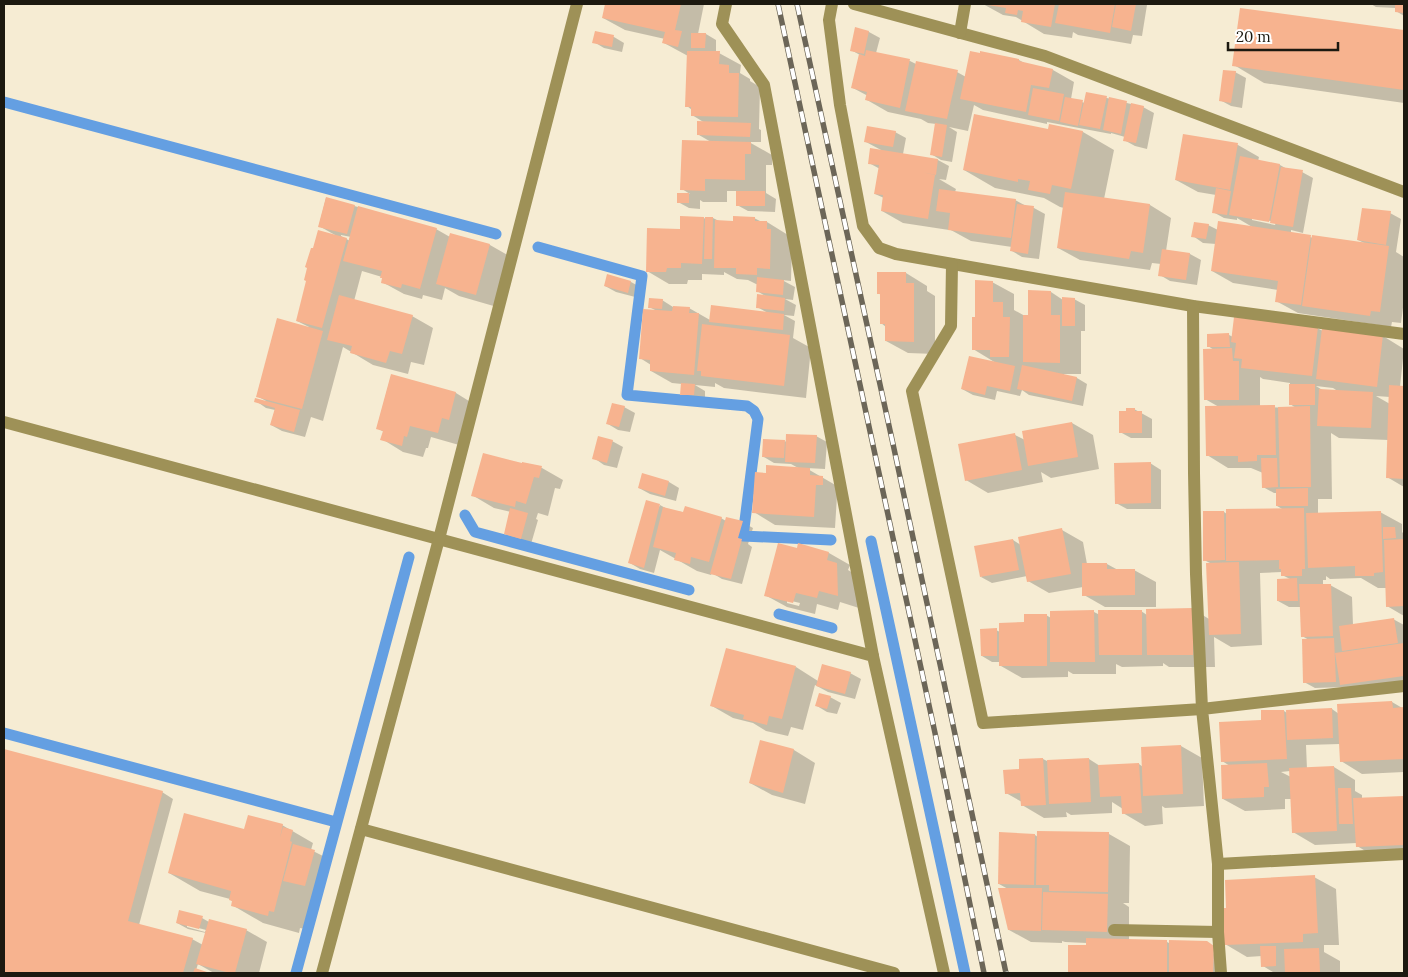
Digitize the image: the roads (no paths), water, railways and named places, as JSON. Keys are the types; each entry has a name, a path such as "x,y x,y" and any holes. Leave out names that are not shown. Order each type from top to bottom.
{"street":[{"path":"322,973 439,539 577,4"},
{"path":"726,4 722,24 764,85 873,656 944,973"},
{"path":"832,4 829,20 840,105 863,226 878,248 896,254 1194,306 1404,334"},
{"path":"854,4 1044,56 1404,192"},
{"path":"960,33 966,4"},
{"path":"952,264 951,326 912,391 983,723 1202,709 1404,686"},
{"path":"1194,306 1196,564 1202,709 1218,864 1218,932 1221,973"},
{"path":"4,422 873,656"},
{"path":"361,829 894,973"},
{"path":"1218,864 1404,854"},
{"path":"1114,930 1218,932"}],"waterway":[{"path":"4,102 496,234"},
{"path":"538,247 642,276 627,395 747,406 754,411 758,419 743,536 831,540"},
{"path":"465,515 475,532 689,590"},
{"path":"871,541 965,973"},
{"path":"296,973 409,557"},
{"path":"779,614 832,628"},
{"path":"4,733 336,822"}],"railway":[{"path":"778,4 935,733 984,973"},
{"path":"797,4 1006,973"}]}
